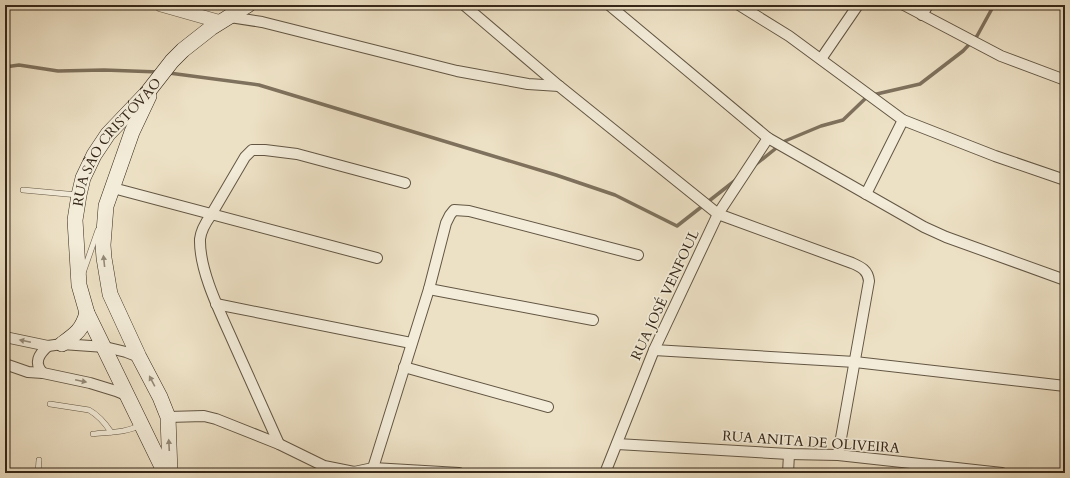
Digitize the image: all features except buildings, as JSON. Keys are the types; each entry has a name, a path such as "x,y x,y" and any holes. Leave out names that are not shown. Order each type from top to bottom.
{"main road":[{"path":"154,84 172,61 183,50 225,19 248,5"},
{"name":"RUA SÃO CRISTÓVÃO","path":"154,84 118,122 94,155 83,178 76,220 79,285 87,313 105,347 165,473"},
{"name":"RUA SÃO CRISTÓVÃO","path":"154,84 132,132 106,206 103,245 106,275 110,294 139,357 160,397 168,417 170,473"},
{"path":"118,122 128,122 131,126 132,132"},
{"path":"55,345 80,330 85,322 87,313"},
{"path":"142,426 151,430 160,429 163,427 168,417"}],"street":[{"path":"160,5 225,19 262,22 457,71 528,84 559,86"},
{"path":"464,5 559,86 718,214 852,263 866,270 869,281 838,455"},
{"path":"609,5 768,138 866,194 946,237 1065,280"},
{"path":"739,5 789,36 903,120 995,156 1065,180"},
{"path":"821,59 858,5"},
{"path":"904,5 1001,56 1065,80"},
{"path":"922,15 928,5"},
{"path":"866,194 903,120"},
{"name":"RUA JOSÉ VENFOUL","path":"605,473 654,350 718,214 768,138"},
{"path":"279,444 216,304 207,278 200,239 206,222 245,157 252,150 297,154 405,183"},
{"path":"113,188 377,258"},
{"path":"373,468 429,289 446,223 454,210 469,211 638,255"},
{"path":"429,289 592,320"},
{"path":"216,304 411,343"},
{"path":"5,337 55,345 105,347 139,357"},
{"path":"43,373 38,365 40,353 55,345"},
{"path":"654,350 855,362 1065,386"},
{"path":"5,364 28,372 43,373 90,383 128,396"},
{"path":"404,367 548,408"},
{"path":"168,417 204,416 237,427 279,444 324,466 354,473 373,468 459,473"},
{"name":"RUA ANITA DE OLIVEIRA","path":"617,444 789,454 838,455 1002,473"},
{"path":"788,473 789,454"}],"lane":[{"path":"24,190 79,195"},
{"path":"79,285 106,206"},
{"path":"50,404 89,410 101,419 110,432"},
{"path":"93,434 133,429 142,426"},
{"path":"38,473 39,460"}],"waterway":[{"path":"755,165 785,141 821,126 843,120 868,96 920,84 963,51 977,36 994,5"},
{"path":"5,67 19,65 58,71 104,70 159,72"},
{"path":"169,73 259,85 556,175 615,195 677,226 737,179"}]}
